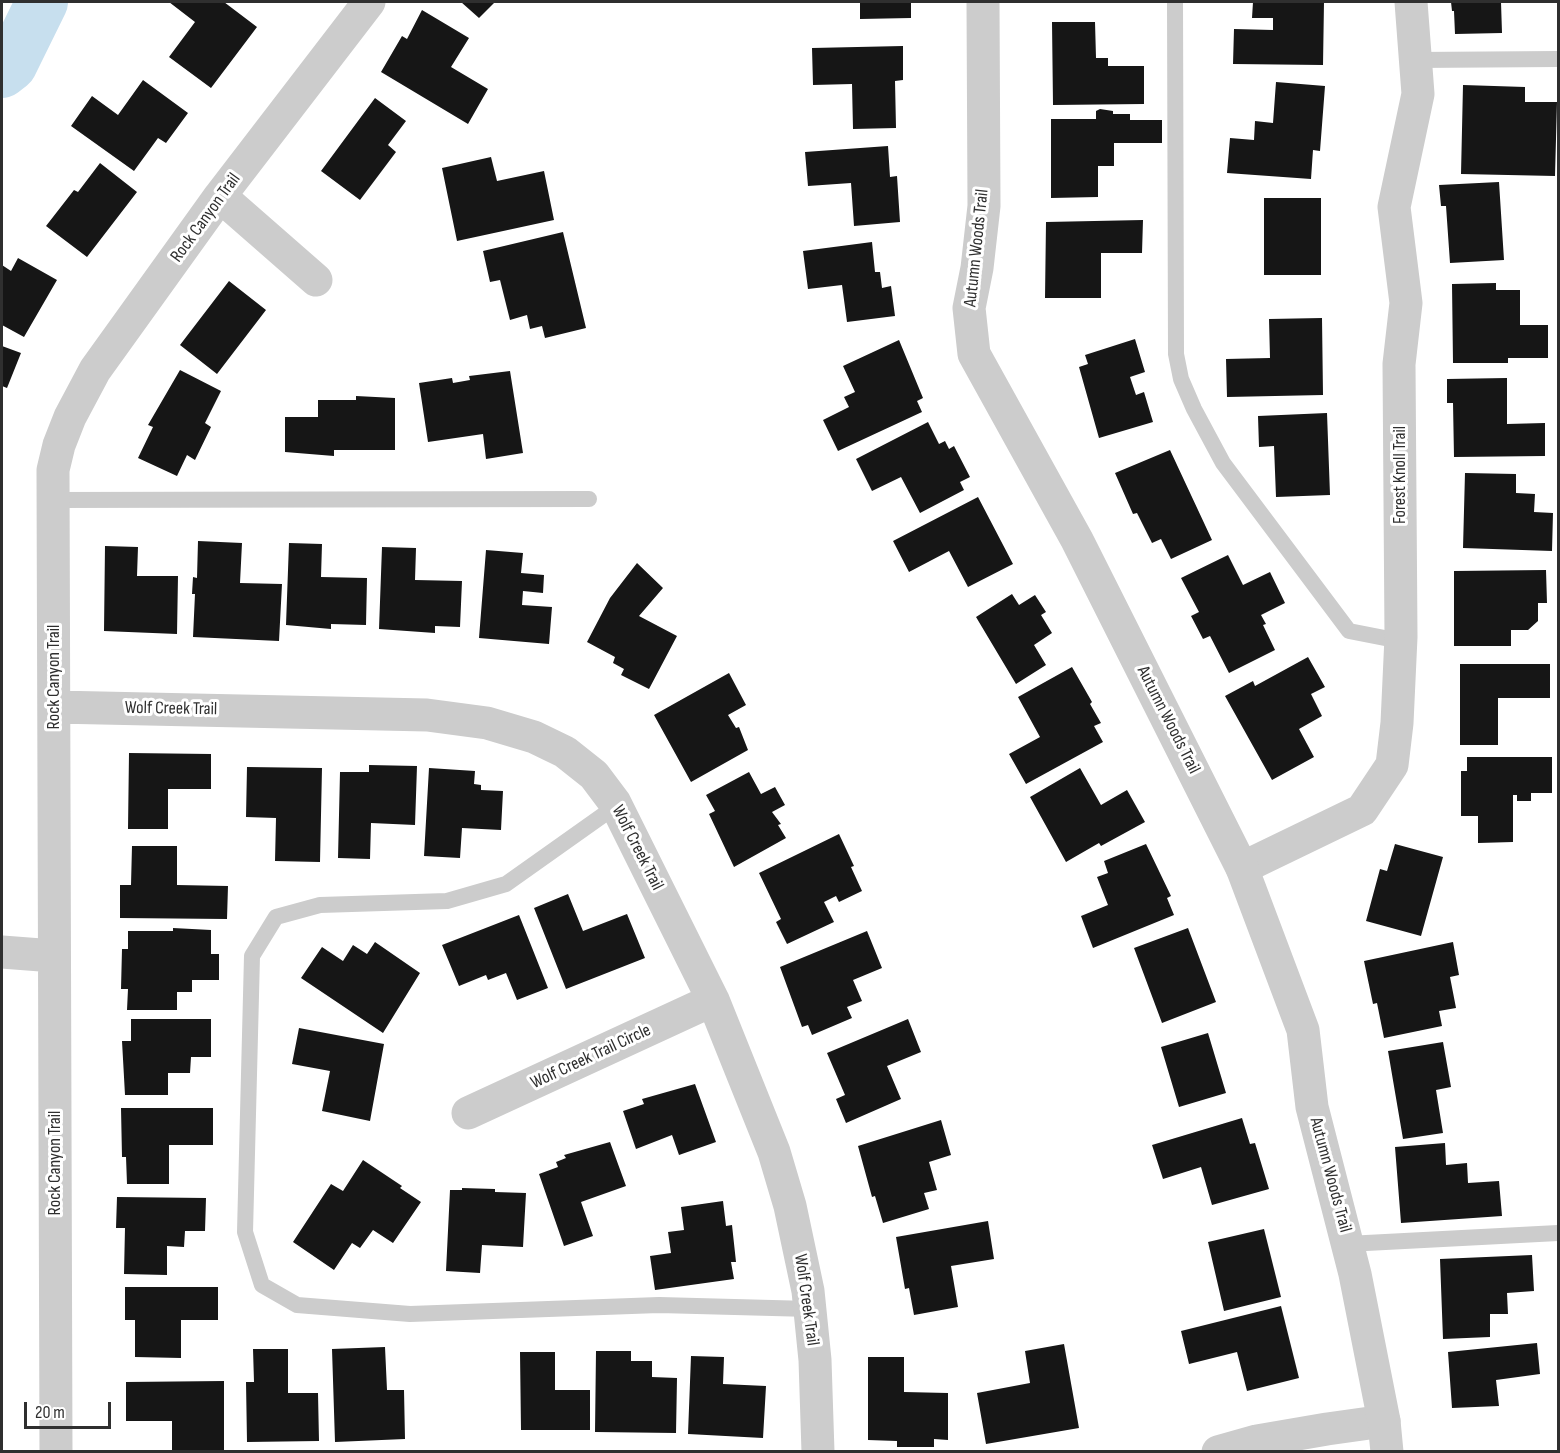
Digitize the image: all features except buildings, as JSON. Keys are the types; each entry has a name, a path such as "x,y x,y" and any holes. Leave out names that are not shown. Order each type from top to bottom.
{"street":[{"name":"Rock Canyon Trail","path":"56,1452 53,470 59,445 70,417 95,370 220,196 369,2"},
{"name":"Autumn Woods Trail","path":"983,2 984,206 977,268 969,309 974,354 1077,540 1242,868 1303,1030 1312,1107 1355,1274 1386,1436"},
{"name":"Forest Knoll Trail","path":"1242,868 1362,810 1392,765 1397,723 1400,641 1399,364 1406,303 1394,207 1418,94 1411,2"},
{"path":"220,196 316,280"},
{"name":"Wolf Creek Trail","path":"55,706 427,715 487,723 534,737 565,752 594,775 616,806 713,1000 774,1152 790,1206 808,1291 815,1360 818,1452"},
{"path":"2,952 54,957"},
{"name":"Wolf Creek Trail Circle","path":"468,1113 713,1000"},
{"path":"1218,1452 1257,1441 1327,1429 1386,1436"}],"lane":[{"path":"1175,2 1176,354 1181,379 1223,463 1349,631 1400,641"},
{"path":"1415,60 1558,59"},
{"path":"53,500 589,499"},
{"path":"616,806 506,884 447,901 320,905 276,917 252,956 245,1232 262,1285 297,1305 410,1314 659,1305 810,1309"},
{"path":"1347,1244 1558,1233"}],"waterway":[{"path":"2,72 11,65 42,2"}]}
